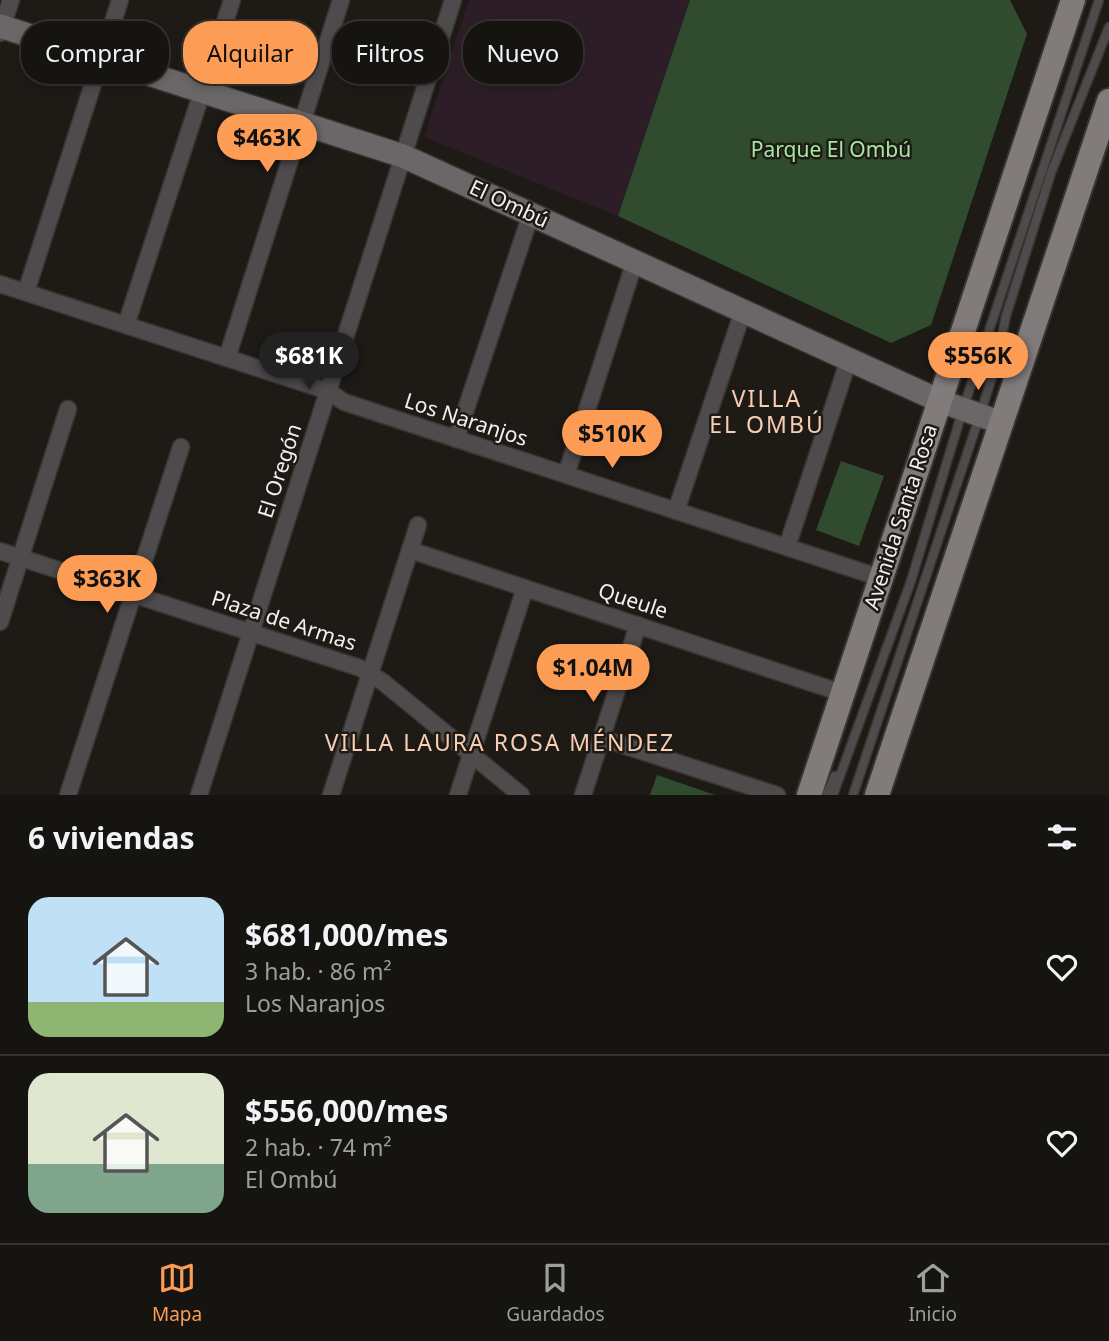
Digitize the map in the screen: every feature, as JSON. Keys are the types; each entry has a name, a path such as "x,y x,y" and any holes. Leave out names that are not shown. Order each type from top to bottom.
{"main road":[{"name":"Avenida Santa Rosa","path":"877,795 1073,0"},
{"name":"Avenida Santa Rosa","path":"809,795 881,578 971,412 1109,101"}],"street":[{"path":"1,28 10,0"},
{"path":"113,21 120,0"},
{"path":"126,325 232,0"},
{"path":"228,358 341,0"},
{"name":"El Oregón","path":"199,795 453,0"},
{"name":"El Ombú","path":"1,28 21,34"},
{"name":"El Ombú","path":"169,80 403,156 971,412"},
{"path":"26,292 93,84"},
{"path":"456,439 531,214"},
{"path":"566,475 635,261"},
{"name":"Los Naranjos","path":"0,284 328,391 344,402 881,578"},
{"path":"676,511 743,311"},
{"path":"787,547 849,359"},
{"path":"0,622 68,409"},
{"path":"68,795 181,447"},
{"path":"331,795 418,525"},
{"name":"Queule","path":"410,550 842,693"},
{"name":"Plaza de Armas","path":"0,551 251,631 370,673 521,795"},
{"path":"458,795 525,588"},
{"path":"583,795 638,625"},
{"path":"601,738 778,795"}],"lane":[{"path":"853,795 1099,0"},
{"path":"833,795 971,412 996,364 1006,316 1051,173 1109,27"},
{"path":"826,795 856,735"}],"shaded area":[{"path":"469,0 690,0 618,216 424,137 441,84 449,84 449,61"}],"green space":[{"name":"Parque El Ombú","path":"690,0 1010,0 1027,34 931,325 891,343 618,216"},
{"path":"841,461 884,476 859,546 816,530"},
{"path":"657,775 715,795 650,795"}],"district":[{"name":"VILLA EL OMBÚ","path":"767,412"},
{"name":"VILLA LAURA ROSA MÉNDEZ","path":"500,743"}]}
